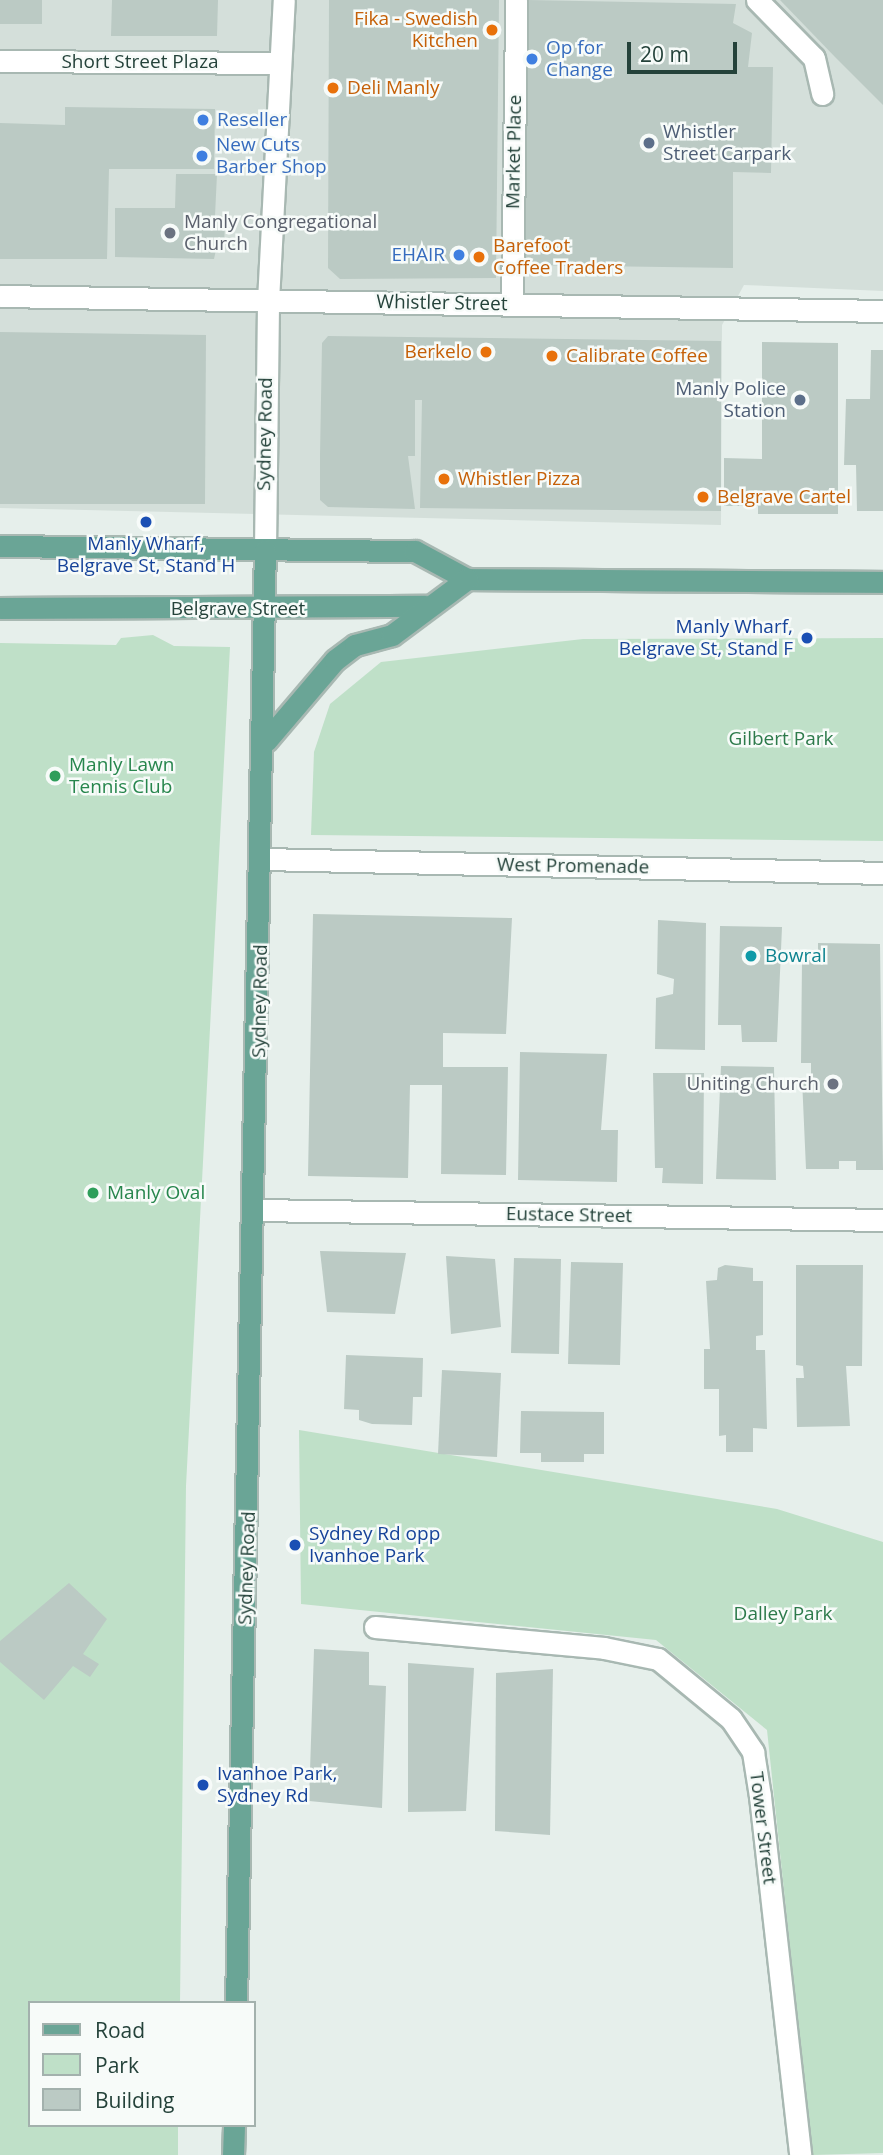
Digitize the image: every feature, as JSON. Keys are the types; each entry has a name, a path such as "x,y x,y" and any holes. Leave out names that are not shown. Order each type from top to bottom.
{"main road":[{"path":"0,546 415,551 467,579 883,582"},
{"name":"Sydney Road","path":"236,2001 266,741 265,550"},
{"path":"266,741 335,660 355,645 392,635 425,606 467,579"},
{"name":"Belgrave Street","path":"0,608 265,609 425,606"},
{"path":"233,2155 234,2127"}],"street":[{"name":"Sydney Road","path":"265,550 268,301 284,0"},
{"name":"Market Place","path":"512,304 516,0"},
{"path":"757,0 814,58 822,94"},
{"name":"Short Street Plaza","path":"0,61 280,63"},
{"name":"Whistler Street","path":"0,296 883,311"},
{"name":"West Promenade","path":"263,859 883,873"},
{"name":"Eustace Street","path":"256,1210 883,1220"},
{"name":"Tower Street","path":"375,1628 604,1648 658,1659 731,1719 753,1752 800,2155"}],"shaded area":[{"path":"0,0 883,0 883,291 744,285 722,325 721,525 0,508"}],"green space":[{"path":"153,635 174,646 230,647 186,1486 180,2001 28,2001 28,2127 178,2127 178,2155 0,2155 0,643 116,645 121,638"},
{"name":"Gilbert Park","path":"883,638 883,841 311,835 314,752 330,704 381,662 583,639"},
{"name":"Dalley Park","path":"299,1430 777,1509 883,1542 883,2153 812,2155 767,1730 656,1640 301,1604"}],"building":[{"path":"0,0 42,0 42,24 0,24"},
{"path":"112,0 218,0 217,36 111,36"},
{"path":"329,0 499,0 496,278 340,279 328,268"},
{"name":"Whistler Street Carpark","path":"528,0 736,4 733,23 752,33 748,67 773,67 771,173 733,172 733,268 524,265"},
{"path":"780,0 883,0 883,105 836,58"},
{"path":"65,107 215,109 214,169 109,169 107,259 0,259 0,123 65,125"},
{"name":"Manly Congregational Church","path":"176,174 217,174 215,216 225,216 224,251 216,250 214,259 115,257 115,208 175,208"},
{"path":"0,332 206,335 205,504 0,504"},
{"path":"328,336 721,341 721,511 420,508 422,400 415,400 415,456 408,456 415,509 328,507 320,500 320,455 322,343"},
{"name":"Manly Police Station","path":"762,342 838,343 838,514 758,514 758,506 724,506 724,458 762,459"},
{"path":"871,350 883,350 883,511 857,511 856,465 844,465 846,399 870,399"},
{"path":"313,914 512,918 506,1034 443,1033 443,1067 508,1067 506,1175 441,1174 442,1085 410,1085 408,1178 308,1176"},
{"path":"658,920 706,923 705,1050 655,1049 656,998 673,994 674,979 657,974"},
{"name":"Bowral","path":"720,926 782,927 777,1042 742,1042 741,1025 718,1025"},
{"name":"Uniting Church","path":"818,943 880,944 883,1170 856,1170 856,1161 839,1161 839,1169 806,1169 802,1079 811,1079 811,1063 801,1063 802,960 818,960"},
{"path":"520,1052 607,1054 601,1130 618,1130 617,1182 518,1180"},
{"path":"721,1066 774,1067 776,1180 716,1179"},
{"path":"653,1073 704,1073 703,1184 662,1183 663,1168 655,1168"},
{"path":"320,1251 406,1253 395,1314 327,1312"},
{"path":"446,1256 495,1259 501,1327 451,1334"},
{"path":"514,1258 561,1259 559,1354 511,1353"},
{"path":"571,1262 623,1263 620,1365 568,1364"},
{"path":"725,1265 753,1268 753,1281 763,1281 763,1335 756,1336 756,1350 765,1350 767,1429 753,1428 753,1452 726,1452 726,1435 719,1436 719,1389 704,1389 704,1349 710,1349 706,1281 717,1280 718,1268"},
{"path":"796,1265 863,1265 862,1366 846,1366 850,1426 797,1427 796,1378 804,1378 803,1366 796,1365"},
{"path":"346,1355 423,1358 422,1397 413,1397 412,1425 372,1424 359,1420 359,1410 344,1409"},
{"path":"442,1370 501,1373 497,1457 438,1454"},
{"path":"521,1411 604,1412 604,1454 584,1454 584,1462 541,1462 541,1453 520,1453"},
{"path":"69,1583 107,1619 83,1654 99,1664 90,1677 73,1666 44,1700 0,1662 0,1641"},
{"path":"314,1649 369,1652 369,1685 386,1686 382,1808 309,1801"},
{"path":"408,1663 474,1668 466,1811 408,1812"},
{"path":"553,1669 550,1835 495,1831 496,1673"}],"place":[{"name":"Fika - Swedish Kitchen","path":"492,30"},
{"name":"Op for Change","path":"532,59"},
{"name":"Deli Manly","path":"333,88"},
{"name":"Reseller","path":"203,120"},
{"name":"Whistler Street Carpark","path":"649,143"},
{"name":"New Cuts Barber Shop","path":"202,156"},
{"name":"Manly Congregational Church","path":"170,233"},
{"name":"EHAIR","path":"459,255"},
{"name":"Barefoot Coffee Traders","path":"479,257"},
{"name":"Berkelo","path":"486,352"},
{"name":"Calibrate Coffee","path":"552,356"},
{"name":"Manly Police Station","path":"800,400"},
{"name":"Whistler Pizza","path":"444,479"},
{"name":"Belgrave Cartel","path":"703,497"},
{"name":"Manly Wharf, Belgrave St, Stand H","path":"146,522"},
{"name":"Manly Wharf, Belgrave St, Stand F","path":"807,638"},
{"name":"Manly Lawn Tennis Club","path":"55,776"},
{"name":"Bowral","path":"751,956"},
{"name":"Uniting Church","path":"833,1084"},
{"name":"Manly Oval","path":"93,1193"},
{"name":"Sydney Rd opp Ivanhoe Park","path":"295,1545"},
{"name":"Ivanhoe Park, Sydney Rd","path":"203,1785"}]}
